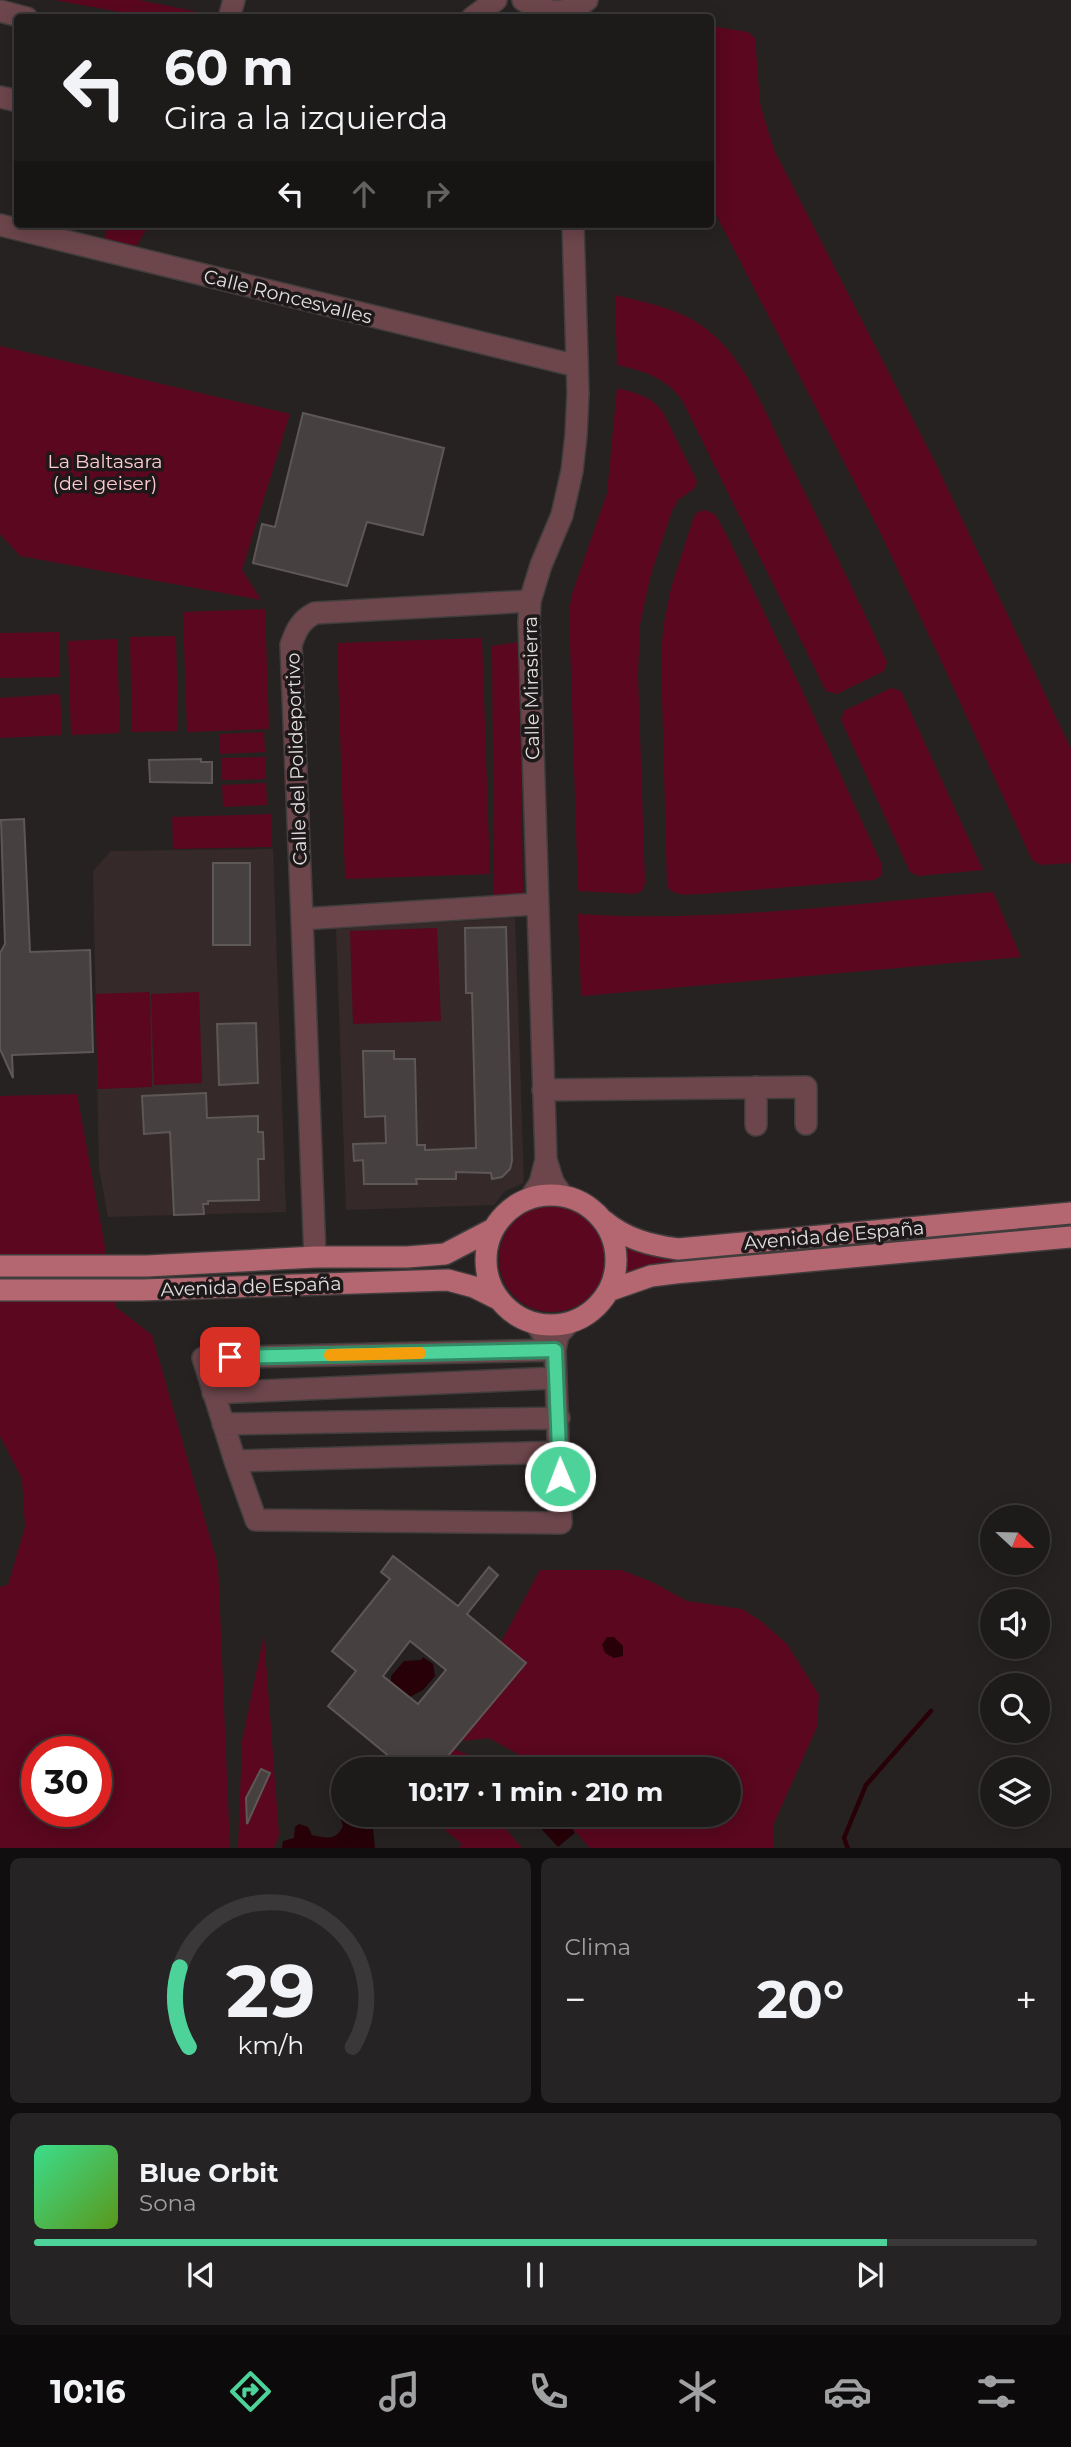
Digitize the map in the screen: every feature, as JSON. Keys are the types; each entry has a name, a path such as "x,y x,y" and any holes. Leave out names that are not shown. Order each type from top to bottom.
{"main road":[{"path":"562,1195 585,1204 603,1220 612,1236 616,1254 615,1273 608,1291 595,1308 569,1323 535,1323 508,1310 498,1298 487,1277 486,1253 493,1229 503,1215 516,1204 531,1197 562,1195"},
{"name":"Avenida de España","path":"603,1220 619,1233 650,1246 678,1249 1071,1213"},
{"name":"Avenida de España","path":"0,1266 147,1266 316,1257 407,1257 445,1254 493,1229"},
{"name":"Avenida de España","path":"608,1291 650,1276 675,1273 1071,1237"},
{"name":"Avenida de España","path":"0,1290 142,1290 448,1280 474,1287 498,1298"}],"street":[{"path":"477,14 496,0"},
{"path":"523,0 551,14"},
{"path":"557,14 583,7"},
{"name":"Calle Mirasierra","path":"562,1195 553,1182 546,1160 536,904 530,601 541,565 562,515 572,471 576,435 577,366 573,228"},
{"name":"Calle Roncesvalles","path":"40,229 577,366"},
{"name":"Calle del Polideportivo","path":"316,1257 291,645 305,618 315,613 530,601"},
{"path":"302,919 536,904"},
{"path":"756,1087 756,1125"},
{"path":"543,1090 806,1087 806,1124"},
{"name":"Calle Mirasierra","path":"531,1197 540,1183 546,1160"},
{"path":"535,1323 555,1350"},
{"path":"555,1350 202,1358 234,1461 256,1520 561,1523 555,1350 558,1335 569,1323"},
{"path":"213,1393 555,1378"},
{"path":"223,1424 559,1418"},
{"path":"234,1461 559,1452"}],"shaded area":[{"path":"273,849 286,1212 108,1217 99,1168 93,871 111,851"},
{"path":"515,918 524,1183 505,1191 494,1205 346,1210 336,929"},
{"path":"607,1637 614,1637 623,1646 623,1656 614,1658 605,1653 602,1645"},
{"path":"423,1657 433,1664 435,1676 423,1690 408,1698 391,1685 391,1676 404,1661 421,1660"},
{"path":"299,1824 308,1827 312,1835 334,1836 342,1827 373,1827 375,1848 282,1848 283,1841 294,1838 295,1827"},
{"path":"540,1827 573,1827 575,1833 558,1847"}],"green space":[{"path":"55,0 139,0 208,14 130,14"},
{"path":"714,27 748,32 755,38 760,104 774,150 936,464 1071,749 1071,863 1041,865 1032,860 877,526 714,211"},
{"path":"106,228 147,228 136,246 104,240"},
{"path":"615,295 688,317 709,331 735,359 764,409 863,611 887,662 884,671 837,694 826,691 682,400 661,380 617,365"},
{"name":"La Baltasara (del geiser)","path":"0,346 290,414 242,570 261,600 20,556 0,534"},
{"path":"617,388 643,396 663,412 697,481 695,488 678,500 672,511 651,574 640,624 638,675 645,883 643,890 635,894 578,891 569,612 572,594 607,493"},
{"path":"704,510 715,514 726,534 801,688 882,865 881,876 874,880 688,895 678,894 667,886 661,659 663,628 671,588 693,519 696,513"},
{"path":"265,609 269,729 187,732 183,612"},
{"path":"59,632 60,677 0,678 0,633"},
{"path":"176,636 178,731 132,732 130,637"},
{"path":"482,638 490,874 345,879 337,643"},
{"path":"117,639 120,733 71,735 68,641"},
{"path":"519,642 523,893 494,898 492,646"},
{"path":"891,688 901,691 983,870 918,876 910,872 841,720 844,711"},
{"path":"60,694 62,735 0,738 0,698"},
{"path":"264,732 265,752 220,754 220,734"},
{"path":"265,757 266,779 221,780 221,758"},
{"path":"266,783 267,805 223,807 222,785"},
{"path":"271,814 272,847 173,849 172,817"},
{"path":"993,892 1021,957 581,994 578,914 734,914"},
{"path":"437,928 441,1021 353,1024 350,931"},
{"path":"150,992 152,1087 98,1089 95,994"},
{"path":"199,992 202,1083 154,1085 151,994"},
{"path":"77,1094 116,1307 152,1335 218,1565 230,1848 0,1848 0,1587 8,1585 25,1527 22,1479 0,1436 0,1096"},
{"path":"552,1206 572,1210 589,1222 601,1239 605,1259 601,1279 589,1296 572,1308 552,1312 532,1308 515,1296 503,1279 499,1259 503,1239 515,1222 532,1210"},
{"path":"1071,1223 1071,1231 621,1277 623,1246 641,1252"},
{"path":"540,1570 621,1570 652,1582 687,1601 742,1609 761,1621 787,1644 819,1695 817,1727 774,1823 773,1848 590,1848 573,1827 741,1827 741,1757 523,1757 489,1738 461,1741 525,1663 501,1642"},
{"path":"264,1635 279,1835 274,1848 238,1848 242,1741"},
{"path":"454,1749 474,1757 447,1757"},
{"path":"444,1827 504,1827 522,1848 459,1848 462,1844"}],"building":[{"path":"303,413 444,448 423,535 367,522 347,586 253,563 262,524 275,527"},
{"path":"201,759 201,762 212,762 212,783 150,782 149,760"},
{"path":"24,819 30,952 90,950 93,1052 12,1055 13,1078 0,1049 0,953 5,944 1,820"},
{"path":"213,863 250,863 250,945 213,945"},
{"path":"506,927 512,1161 510,1169 502,1177 492,1179 491,1173 456,1172 456,1179 416,1179 417,1184 364,1184 363,1160 354,1161 353,1144 386,1143 385,1116 365,1117 363,1051 394,1051 394,1059 415,1059 417,1145 425,1145 425,1150 476,1148 472,993 466,993 465,928"},
{"path":"256,1023 258,1083 219,1085 217,1024"},
{"path":"206,1093 207,1118 258,1116 258,1132 263,1132 264,1159 258,1159 259,1200 208,1201 208,1204 203,1204 204,1214 174,1215 170,1132 144,1134 142,1096"},
{"path":"393,1556 458,1606 489,1567 498,1575 467,1614 526,1663 447,1757 390,1757 328,1706 356,1671 332,1651 390,1579 381,1572","holes":["410,1641 446,1670 418,1704 383,1676"]},
{"path":"261,1769 270,1773 247,1824 246,1798"}],"waterway":[{"path":"848,1848 844,1838 866,1785 931,1711"}],"slow traffic":[{"path":"330,1355 420,1353"}],"route":[{"path":"230,1357 555,1350 560,1476"}]}
